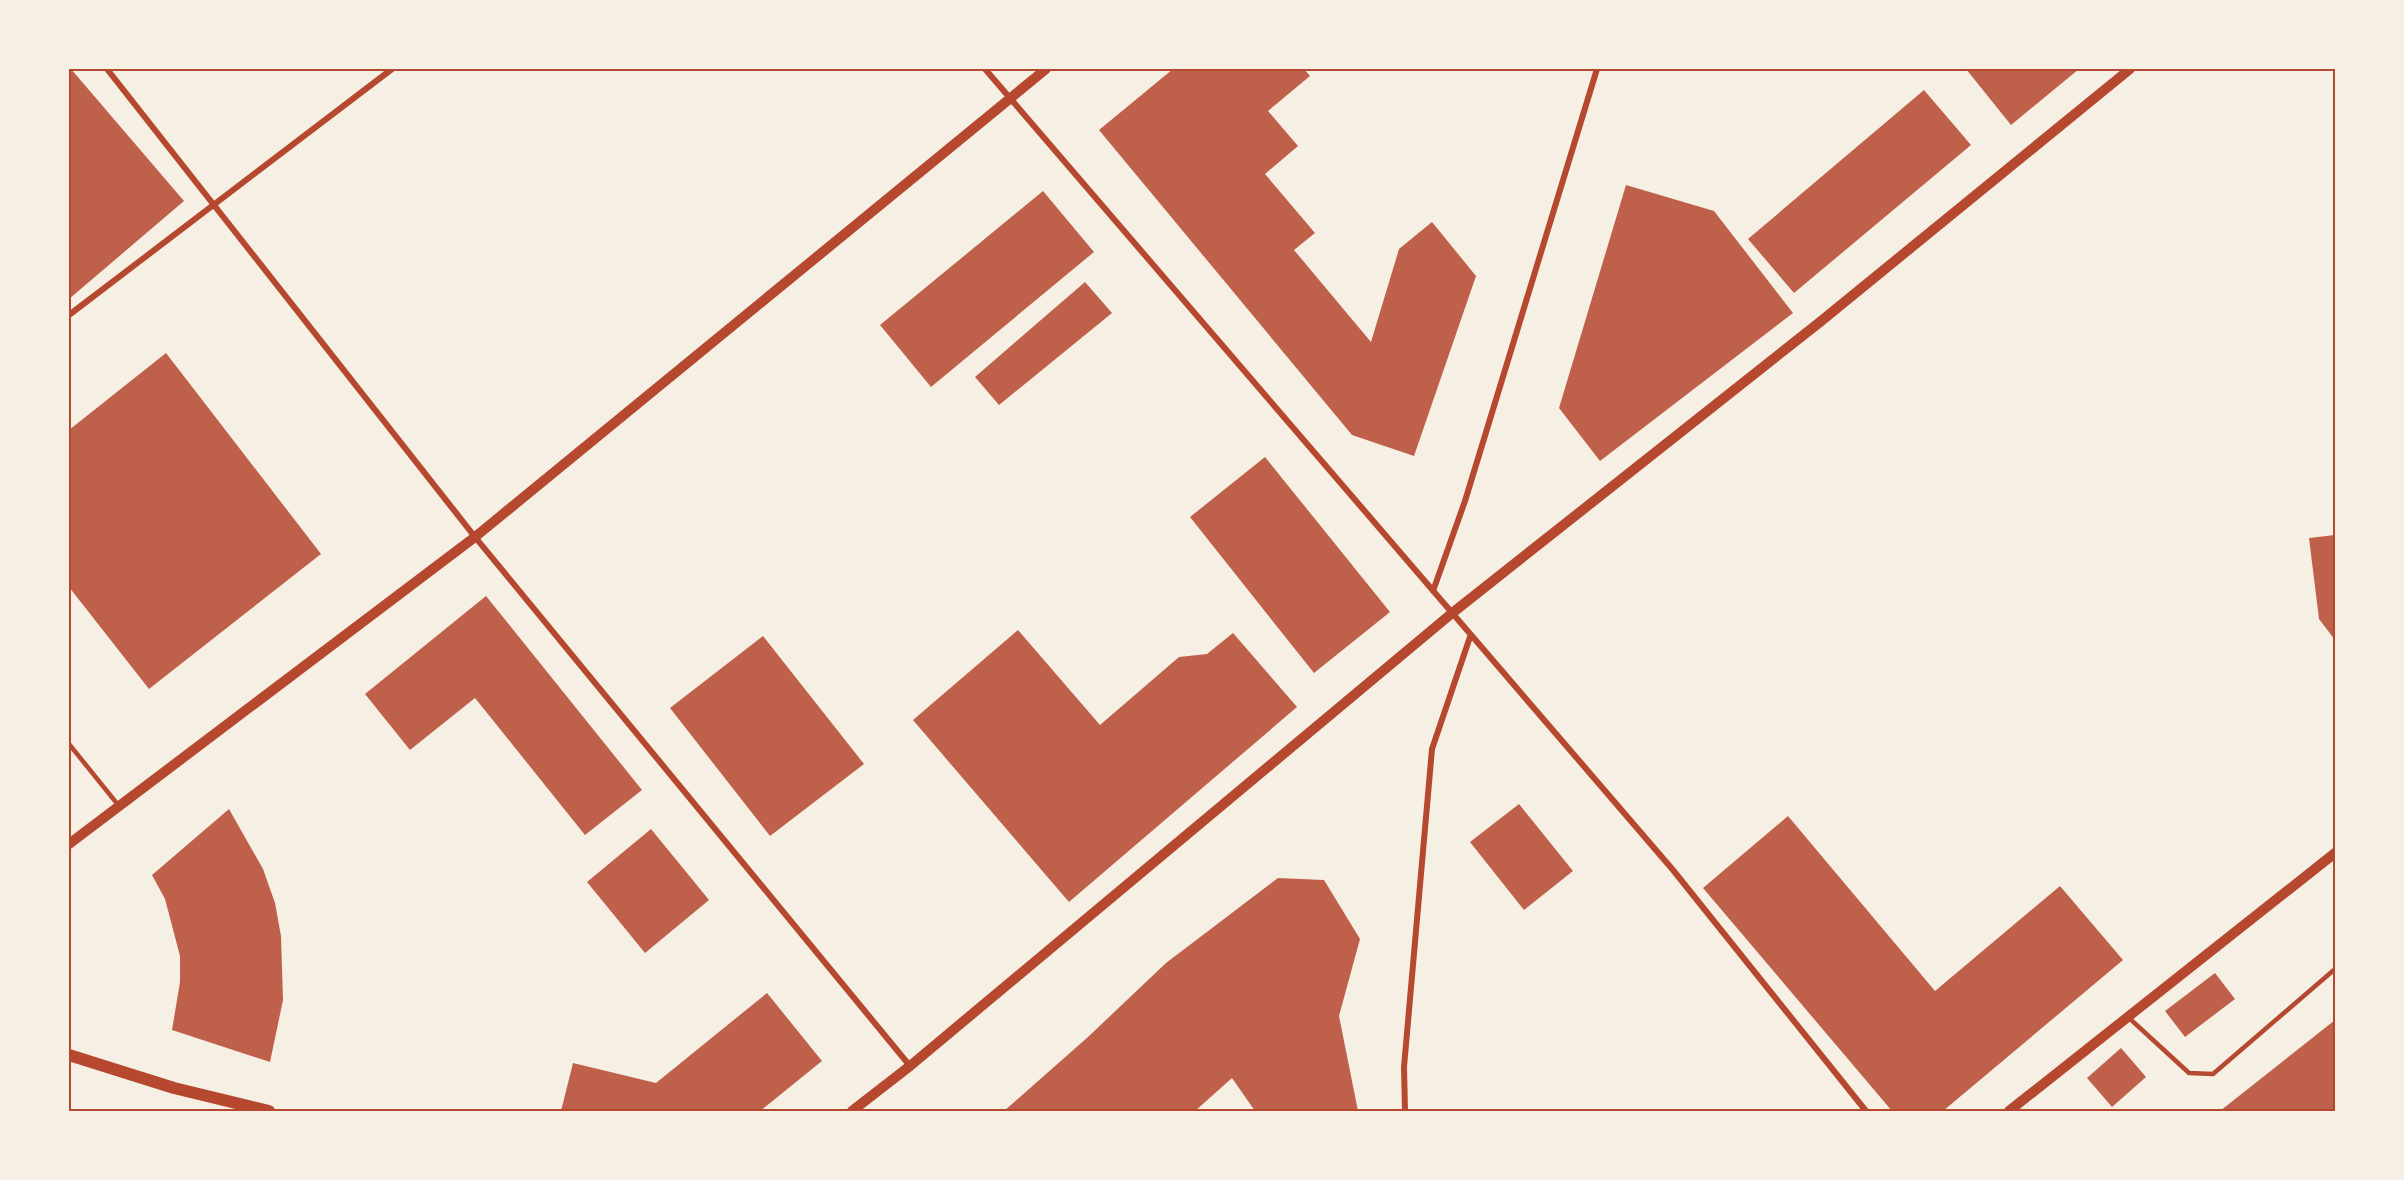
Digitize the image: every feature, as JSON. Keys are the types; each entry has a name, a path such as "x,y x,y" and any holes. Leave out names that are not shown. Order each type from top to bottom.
{"main road":[{"path":"69,1055 174,1088 269,1111"}],"street":[{"path":"107,69 476,537 910,1066"},
{"path":"69,315 392,69"},
{"path":"986,69 1470,637 1673,870 1866,1111"},
{"path":"69,844 476,537 1046,69"},
{"path":"1433,591 1465,501 1597,69"},
{"path":"852,1111 910,1066 1451,614 1821,322 2130,69"},
{"path":"1405,1111 1404,1067 1432,748 1470,637"},
{"path":"2008,1111 2335,853"}],"lane":[{"path":"69,744 119,806"},
{"path":"2127,1017 2189,1073 2213,1074 2335,969"}],"building":[{"path":"71,69 184,201 69,299 69,71"},
{"path":"1173,69 1304,69 1310,76 1268,111 1298,146 1265,174 1315,233 1294,250 1371,342 1399,249 1432,222 1476,276 1414,456 1352,435 1099,130"},
{"path":"1966,69 2079,69 2011,125"},
{"path":"1924,90 1971,145 1794,293 1748,239"},
{"path":"1626,185 1714,211 1793,313 1600,461 1559,408"},
{"path":"1043,191 1094,252 931,387 880,325"},
{"path":"1085,282 1112,313 999,405 975,377"},
{"path":"166,353 321,554 149,689 69,587 69,430"},
{"path":"1265,457 1390,612 1314,673 1190,517"},
{"path":"2335,535 2335,640 2319,619 2309,538"},
{"path":"486,596 642,790 585,835 475,698 410,750 365,694"},
{"path":"1018,630 1100,725 1179,657 1207,654 1233,633 1297,707 1069,902 913,720"},
{"path":"763,636 864,764 770,836 670,708"},
{"path":"1519,804 1573,871 1524,910 1470,842"},
{"path":"229,809 263,869 275,903 281,936 283,1000 270,1062 172,1030 180,982 180,956 165,899 152,875"},
{"path":"1788,816 1935,991 2060,886 2123,960 1943,1111 1892,1111 1703,888"},
{"path":"651,829 709,900 645,953 587,882"},
{"path":"1278,878 1324,880 1360,939 1339,1016 1358,1111 1255,1111 1232,1078 1195,1111 1004,1111 1088,1037 1166,963"},
{"path":"2215,973 2235,999 2185,1037 2165,1011"},
{"path":"767,993 822,1061 760,1111 561,1111 573,1063 656,1083"},
{"path":"2335,1020 2335,1111 2220,1111"},
{"path":"2121,1048 2146,1077 2112,1107 2087,1078"}]}
